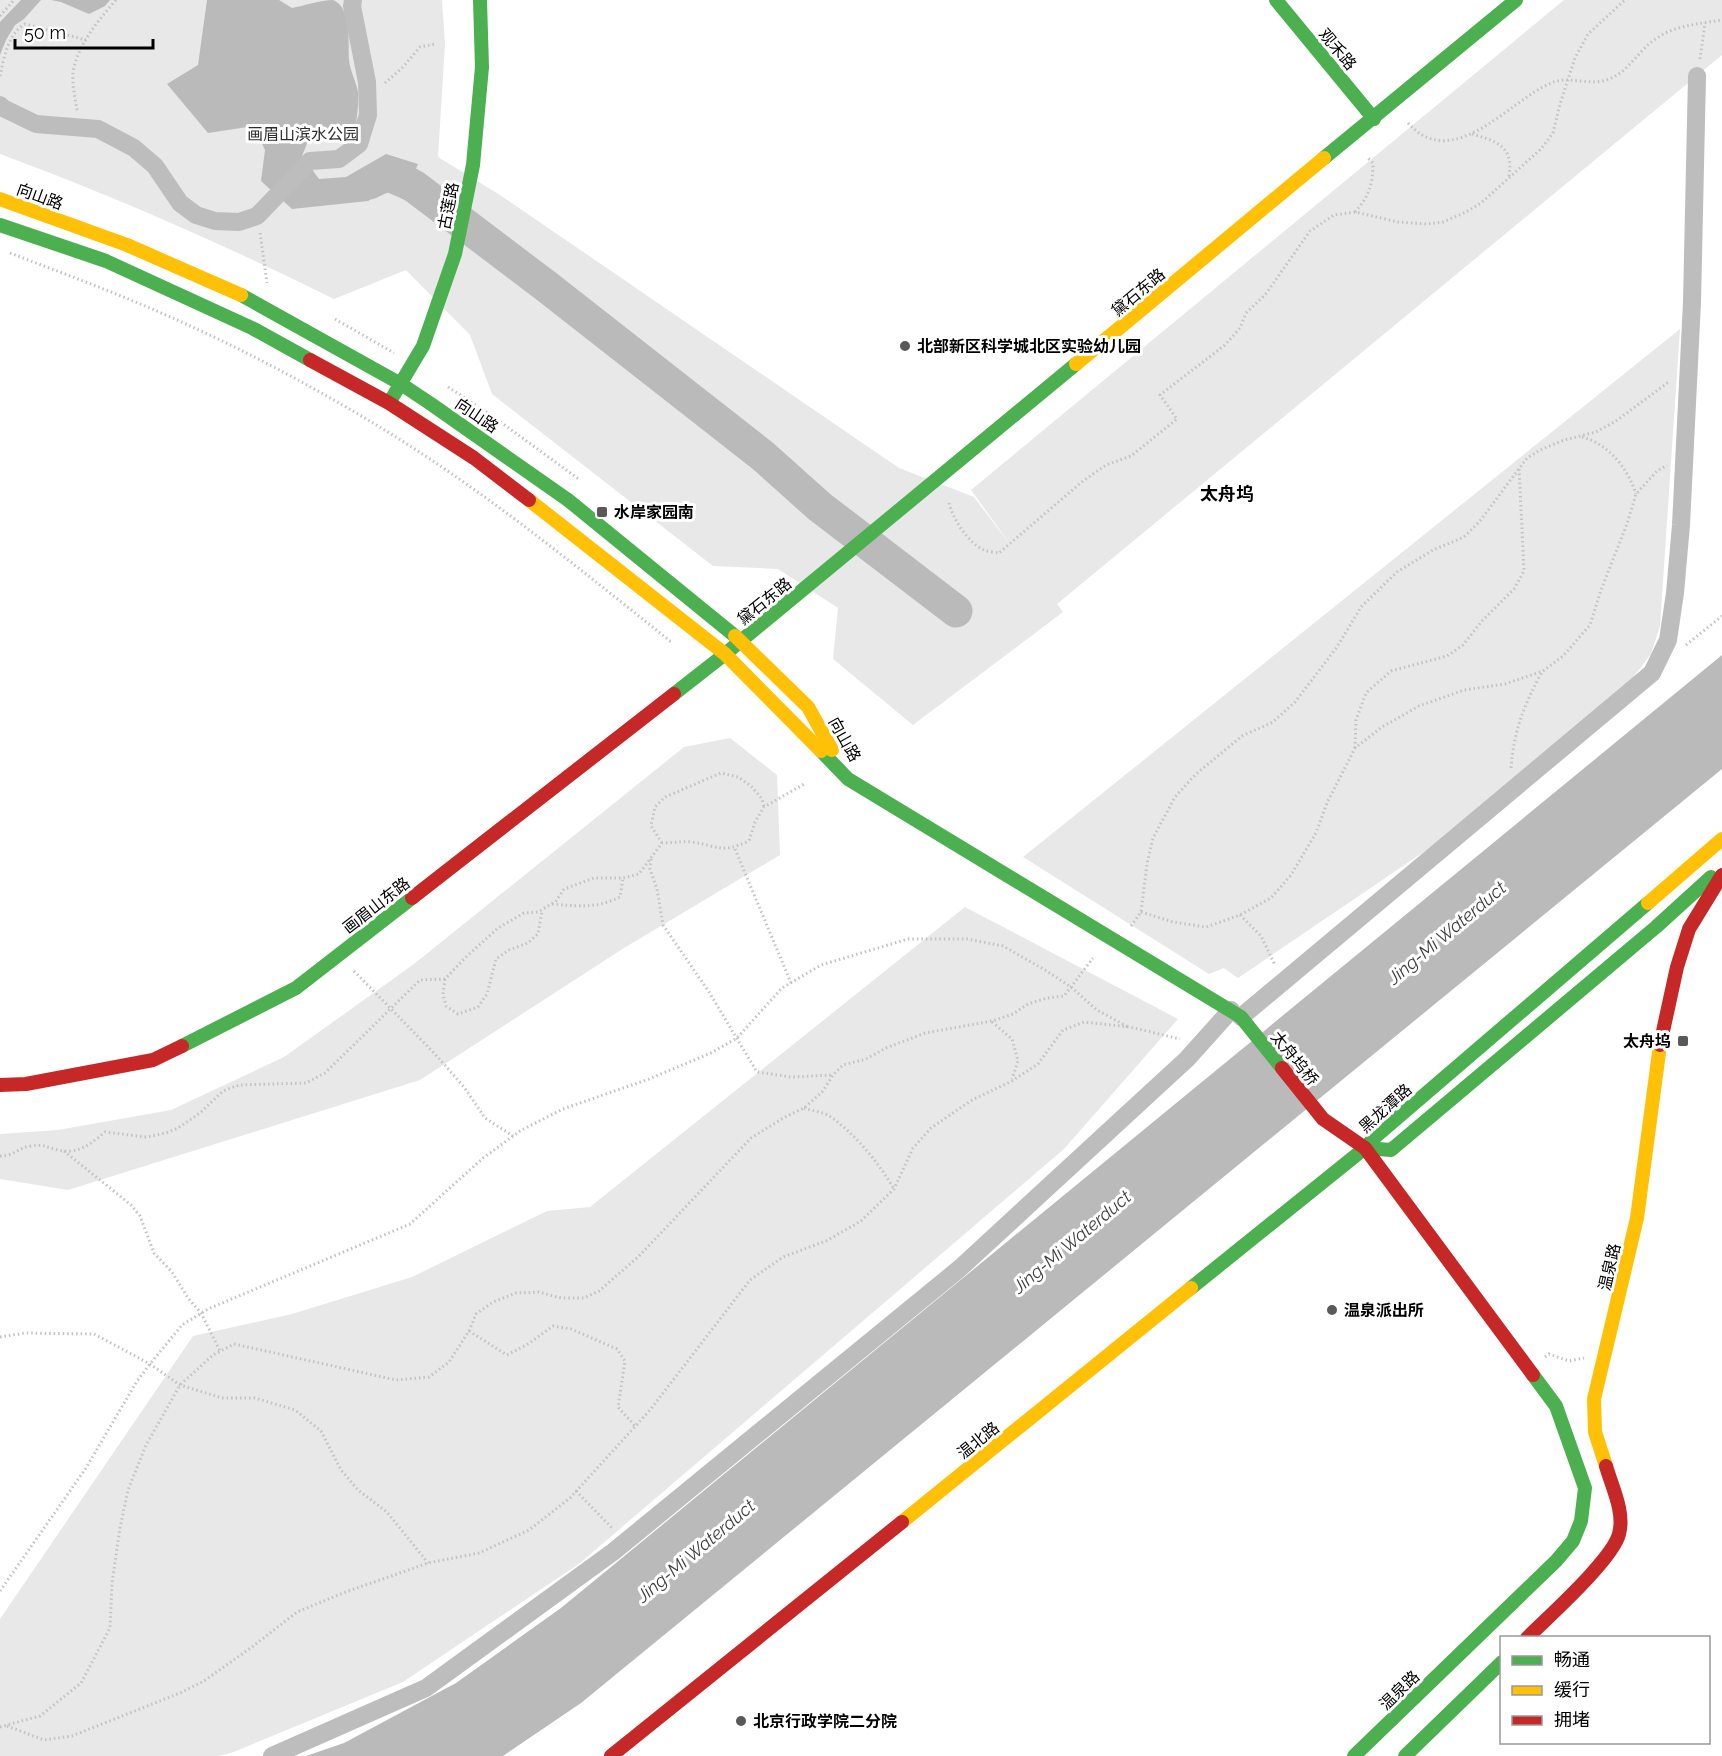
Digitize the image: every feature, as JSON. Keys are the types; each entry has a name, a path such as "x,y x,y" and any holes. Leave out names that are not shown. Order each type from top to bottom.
{"main road":[{"name":"古莲路","path":"389,403 423,346 455,254 473,165 482,67 480,0"},
{"name":"观禾路","path":"1276,0 1374,119"},
{"name":"黛石东路","path":"725,654 1516,0"},
{"name":"向山路","path":"0,200 127,245 255,301 401,384 503,453 568,500 741,641 808,707 848,779"},
{"name":"向山路","path":"0,225 106,261 252,328 389,403 474,458 604,557 725,654 848,779 1236,1014"},
{"name":"画眉山东路","path":"0,1085 26,1084 153,1060 296,988 725,654"},
{"name":"黑龙潭路","path":"1365,1148 1721,840"},
{"name":"黑龙潭路","path":"1365,1148 1391,1150 1656,927 1722,867"},
{"name":"温泉路","path":"1529,1636 1609,1554 1619,1534 1620,1513 1595,1432 1594,1399 1636,1218 1661,1036 1677,967 1689,929 1722,875"},
{"name":"太舟坞桥","path":"1236,1014 1323,1119 1365,1148"},
{"name":"温泉路","path":"1354,1756 1556,1561 1573,1541 1581,1521 1585,1488 1569,1436 1556,1406 1365,1148"},
{"name":"温北路","path":"610,1756 1365,1148"},
{"path":"1556,1561 1581,1556 1591,1568 1582,1584"},
{"path":"1405,1756 1500,1664"}],"street":[{"path":"0,105 36,124 98,129 134,148 155,166 180,203 196,215 215,221 238,222 257,216 310,161 339,159 359,144 368,115 368,98 352,6 353,0"},
{"path":"272,1756 426,1688 626,1542 959,1269 1236,1014 1274,990 1652,673 1668,640 1681,525 1697,76"}],"path":[{"path":"0,16 14,0"},
{"path":"78,127 73,74 86,39 116,0"},
{"path":"949,503 966,535 984,550 999,553 1083,481 1106,465 1131,456 1177,419 1160,395 1225,345 1240,328 1246,313 1265,295 1310,231 1334,215 1355,212 1398,222 1427,224 1443,222 1482,203 1541,149 1553,133 1575,58 1588,34 1626,0"},
{"path":"1408,123 1415,131 1440,140 1454,139 1484,128 1552,83 1577,80 1592,83 1607,80 1623,72 1656,38 1679,27 1722,20"},
{"path":"1697,76 1705,23"},
{"path":"0,76 9,44 17,29 25,24 86,39"},
{"path":"368,98 403,67 420,47 435,44"},
{"path":"1470,133 1501,144 1512,162 1509,178"},
{"path":"1355,212 1364,202 1373,182 1374,164 1367,157"},
{"path":"257,216 267,284"},
{"path":"0,250 94,285 188,325 277,370 373,423 482,495 584,572 669,641 681,644"},
{"path":"1684,454 1657,471 1636,494 1590,625 1563,656 1543,671 1505,684 1464,690 1419,706 1382,727 1355,748 1327,802 1316,833 1291,874 1271,898 1240,915 1206,927 1173,922 1141,912 1153,838 1175,797 1196,774 1242,736 1273,722 1295,702 1337,647 1361,607 1397,573 1433,550 1464,537 1480,521 1527,458 1540,450 1596,432 1616,421 1650,395 1688,371"},
{"path":"1580,436 1605,448 1623,467 1631,479 1636,494"},
{"path":"1355,748 1356,720 1366,693 1391,671 1447,656 1463,645 1482,621 1514,589 1524,571 1519,468"},
{"path":"1511,774 1516,729 1526,702 1543,671"},
{"path":"662,843 651,826 655,807 665,797 721,773 738,777 751,786 762,799 764,807"},
{"path":"662,843 692,842 719,849 735,848 749,841 755,822 764,807 806,783"},
{"path":"543,909 538,934 528,943 509,950 496,959 487,994 478,1007 458,1014 446,1006 443,994 445,979 498,928 524,913 538,912 556,901 564,889 574,885 594,878 623,879 639,874 662,843"},
{"path":"735,848 791,983"},
{"path":"651,858 650,869 657,889 663,925 757,1072 791,1077 833,1074"},
{"path":"551,904 586,906 605,904 620,897 623,879"},
{"path":"1240,915 1261,936 1276,967 1274,990"},
{"path":"0,1591 86,1467 137,1381 182,1325 201,1313 285,1275 410,1224 483,1158 513,1136 563,1109 659,1075 711,1053 737,1038 782,988 821,965 908,939 967,939 1003,946 1071,987 1097,1010 1130,1028"},
{"path":"338,955 464,1087 485,1118 513,1136"},
{"path":"0,1726 40,1716 81,1683 102,1647 110,1628 112,1583 128,1490 146,1445 180,1385 213,1355 234,1344 396,1380 429,1377 449,1362 476,1314 493,1302 516,1293 539,1292 561,1298 584,1298 599,1291 638,1257 751,1138 804,1108 823,1091 833,1074 843,1065 866,1059 886,1048 925,1033 992,1021 1013,1014 1028,1004 1064,996 1093,958"},
{"path":"0,1156 10,1156 26,1146 45,1144 74,1152 90,1144 105,1132 146,1137 172,1130 200,1113 223,1091 239,1085 306,1083 325,1073 420,980 445,979"},
{"path":"992,1021 1012,1039 1018,1060 1012,1081"},
{"path":"6,1726 44,1740 72,1736 180,1693 204,1680 297,1612 343,1593 429,1563 479,1553 529,1530 576,1491 635,1426 657,1401 750,1280 783,1257 826,1241 861,1221 894,1189 913,1148 931,1128 972,1100 1012,1081 1038,1064 1063,1030 1084,1022 1130,1028 1201,1044"},
{"path":"804,1108 830,1116 883,1169 894,1189"},
{"path":"64,1151 131,1205 140,1216 154,1253 172,1272 188,1298 201,1313 220,1351"},
{"path":"468,1331 507,1355 528,1344 553,1326 571,1329 616,1349 626,1361 618,1407 635,1426"},
{"path":"0,1337 25,1333 94,1335 150,1364 180,1385 222,1398 255,1398 296,1410 321,1431 340,1470 358,1490 387,1512 429,1563"},
{"path":"1529,1368 1549,1354 1569,1361 1592,1357 1604,1361"},
{"path":"576,1491 626,1542"}],"green space":[{"name":"画眉山滨水公园","path":"0,0 442,0 445,44 438,157 500,195 899,468 974,497 1015,551 971,490 1564,0 1722,0 1722,55 1057,604 1063,612 913,725 833,659 838,608 778,569 713,566 492,394 470,335 406,270 334,299 169,222 0,154"},
{"path":"1680,329 1660,626 1651,654 1606,713 1537,775 1238,978 1224,968 1209,974 1023,857"},
{"path":"730,738 777,775 780,855 624,948 420,1080 68,1190 0,1179 0,1134 58,1130 171,1110 284,1057 414,964 684,747"},
{"path":"965,907 1178,1019 1064,1149 580,1563 403,1682 231,1753 218,1756 0,1756 0,1619 193,1336 292,1314 412,1277 547,1211 590,1207"}],"water":[{"path":"21,0 41,0 24,19 15,25 0,55 0,22"},
{"path":"51,0 110,0 105,6 89,14"},
{"path":"207,0 279,0 292,8 328,0 339,4 346,18 350,64 358,92 356,125 335,140 308,141 302,156 319,179 346,177 386,154 418,164 403,199 384,191 368,201 292,209 261,181 265,150 254,126 208,133 167,84 198,65"},
{"name":"Jing-Mi Waterduct","path":"1722,655 1722,769 581,1703 503,1756 306,1756 344,1743 456,1683 561,1608"}],"waterway":[{"path":"369,183 390,173 415,187 763,456 820,507 956,611"}],"traffic: fast":[{"path":"392,398 423,346 455,254 473,165 482,67 480,0"},
{"path":"1276,0 1374,119"},
{"path":"1324,158 1516,0"},
{"path":"0,225 106,261 252,328 310,360"},
{"path":"241,295 401,384 431,404 568,500 735,636"},
{"path":"674,694 1076,364"},
{"path":"821,751 848,779 1241,1017 1282,1068"},
{"path":"1365,1148 1391,1150 1656,927 1711,877"},
{"path":"182,1046 296,988 412,898"},
{"path":"1191,1288 1365,1148 1648,903"},
{"path":"1354,1756 1556,1561 1573,1541 1581,1521 1585,1488 1556,1406 1533,1375"},
{"path":"1405,1756 1500,1664"}],"traffic: slow":[{"path":"1076,364 1324,158"},
{"path":"0,199 127,245 241,295"},
{"path":"529,500 725,654 821,751"},
{"path":"735,636 808,707 832,750"},
{"path":"1648,903 1722,839"},
{"path":"1606,1466 1595,1432 1594,1399 1637,1218 1660,1045"},
{"path":"902,1522 1191,1288"}],"traffic: jam":[{"path":"310,360 389,403 474,458 529,500"},
{"path":"412,898 674,694"},
{"path":"1660,1045 1677,967 1689,929 1722,875"},
{"path":"0,1085 26,1084 153,1060 182,1046"},
{"path":"1282,1068 1323,1119 1365,1148 1533,1375"},
{"path":"1529,1636 1593,1572 1614,1545 1619,1534 1620,1517 1617,1500 1606,1466"},
{"path":"611,1756 902,1522"}],"place":[{"name":"北部新区科学城北区实验幼儿园","path":"905,346"},
{"name":"水岸家园南","path":"602,512"},
{"name":"太舟坞","path":"1683,1041"},
{"name":"温泉派出所","path":"1332,1310"},
{"name":"北京行政学院二分院","path":"741,1721"}],"district":[{"name":"太舟坞","path":"1227,494"}]}
